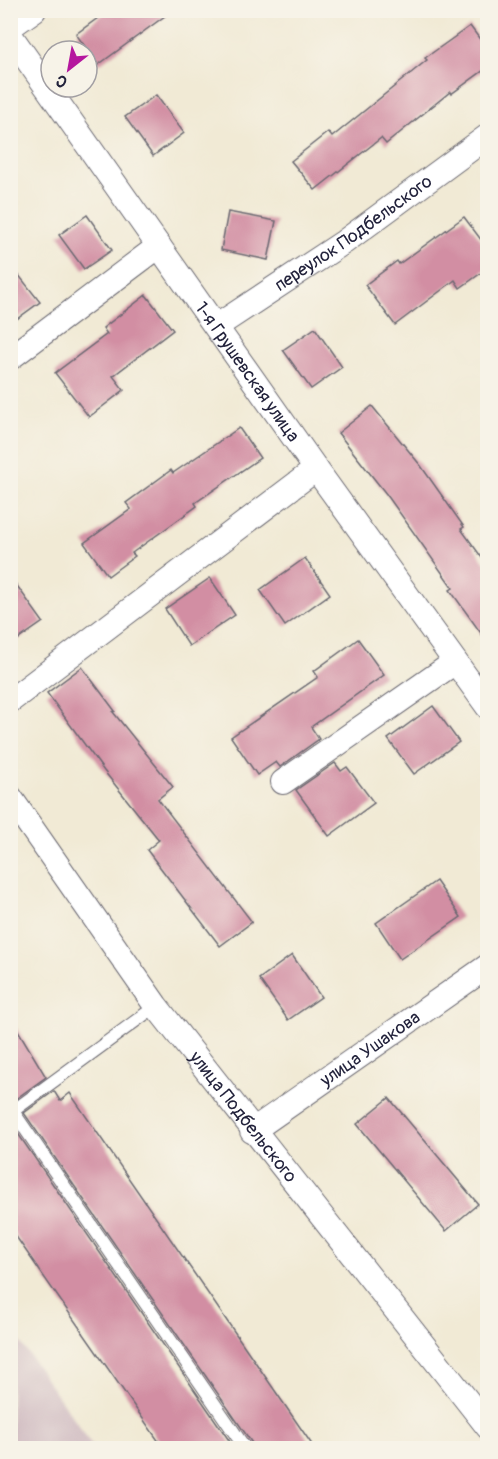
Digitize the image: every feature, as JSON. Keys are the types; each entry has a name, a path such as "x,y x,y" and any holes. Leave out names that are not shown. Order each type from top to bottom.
{"street":[{"path":"10,27 34,10"},
{"name":"1-я Грушевская улица","path":"10,35 316,469 488,707"},
{"name":"переулок Подбельского","path":"217,326 344,242 488,136"},
{"path":"10,358 159,246"},
{"path":"10,700 316,469"},
{"path":"283,782 455,662"},
{"name":"улица Подбельского","path":"10,797 156,1006 252,1131 488,1427"},
{"name":"улица Ушакова","path":"252,1131 488,966"}],"lane":[{"path":"156,1006 12,1109 245,1449"}],"shaded area":[{"path":"11,1329 94,1448 11,1448"}],"building":[{"path":"109,10 173,10 99,64 99,39 80,39 76,34"},
{"path":"470,26 488,50 488,67 451,94 450,92 386,144 381,138 315,190 291,161 328,132 332,137 427,60 425,58"},
{"path":"156,95 184,133 153,156 125,117"},
{"path":"228,212 276,221 268,260 221,250"},
{"path":"87,215 112,250 84,269 59,235"},
{"path":"464,217 488,249 488,268 460,288 455,280 395,325 365,285 397,261 399,264"},
{"path":"10,264 40,302 10,324"},
{"path":"146,295 173,330 113,376 124,390 89,417 55,373 107,334 103,328"},
{"path":"315,328 342,367 311,389 283,350"},
{"path":"372,406 421,466 464,527 461,529 488,566 488,643 450,590 453,588 387,495 338,433"},
{"path":"239,428 260,458 195,503 197,506 132,553 135,556 108,576 84,543 131,509 126,503 171,470 173,473"},
{"path":"305,558 330,594 285,626 260,590"},
{"path":"10,576 43,622 10,645"},
{"path":"210,578 235,615 189,646 165,609"},
{"path":"358,639 384,675 311,727 319,739 280,767 276,762 257,775 231,737 318,677 314,671"},
{"path":"82,667 115,711 113,712 173,787 158,799 252,922 220,946 147,850 159,840 104,771 47,693"},
{"path":"433,706 459,742 414,774 388,739"},
{"path":"335,763 341,771 347,767 374,803 329,836 296,790"},
{"path":"436,881 461,917 400,959 376,923"},
{"path":"292,955 321,997 288,1020 259,979"},
{"path":"10,1017 46,1077 14,1100 10,1099"},
{"path":"54,1091 60,1101 70,1093 315,1449 253,1449 252,1443 24,1113"},
{"path":"389,1098 478,1204 446,1231 357,1124"},
{"path":"10,1122 235,1449 164,1449 10,1228"}]}
